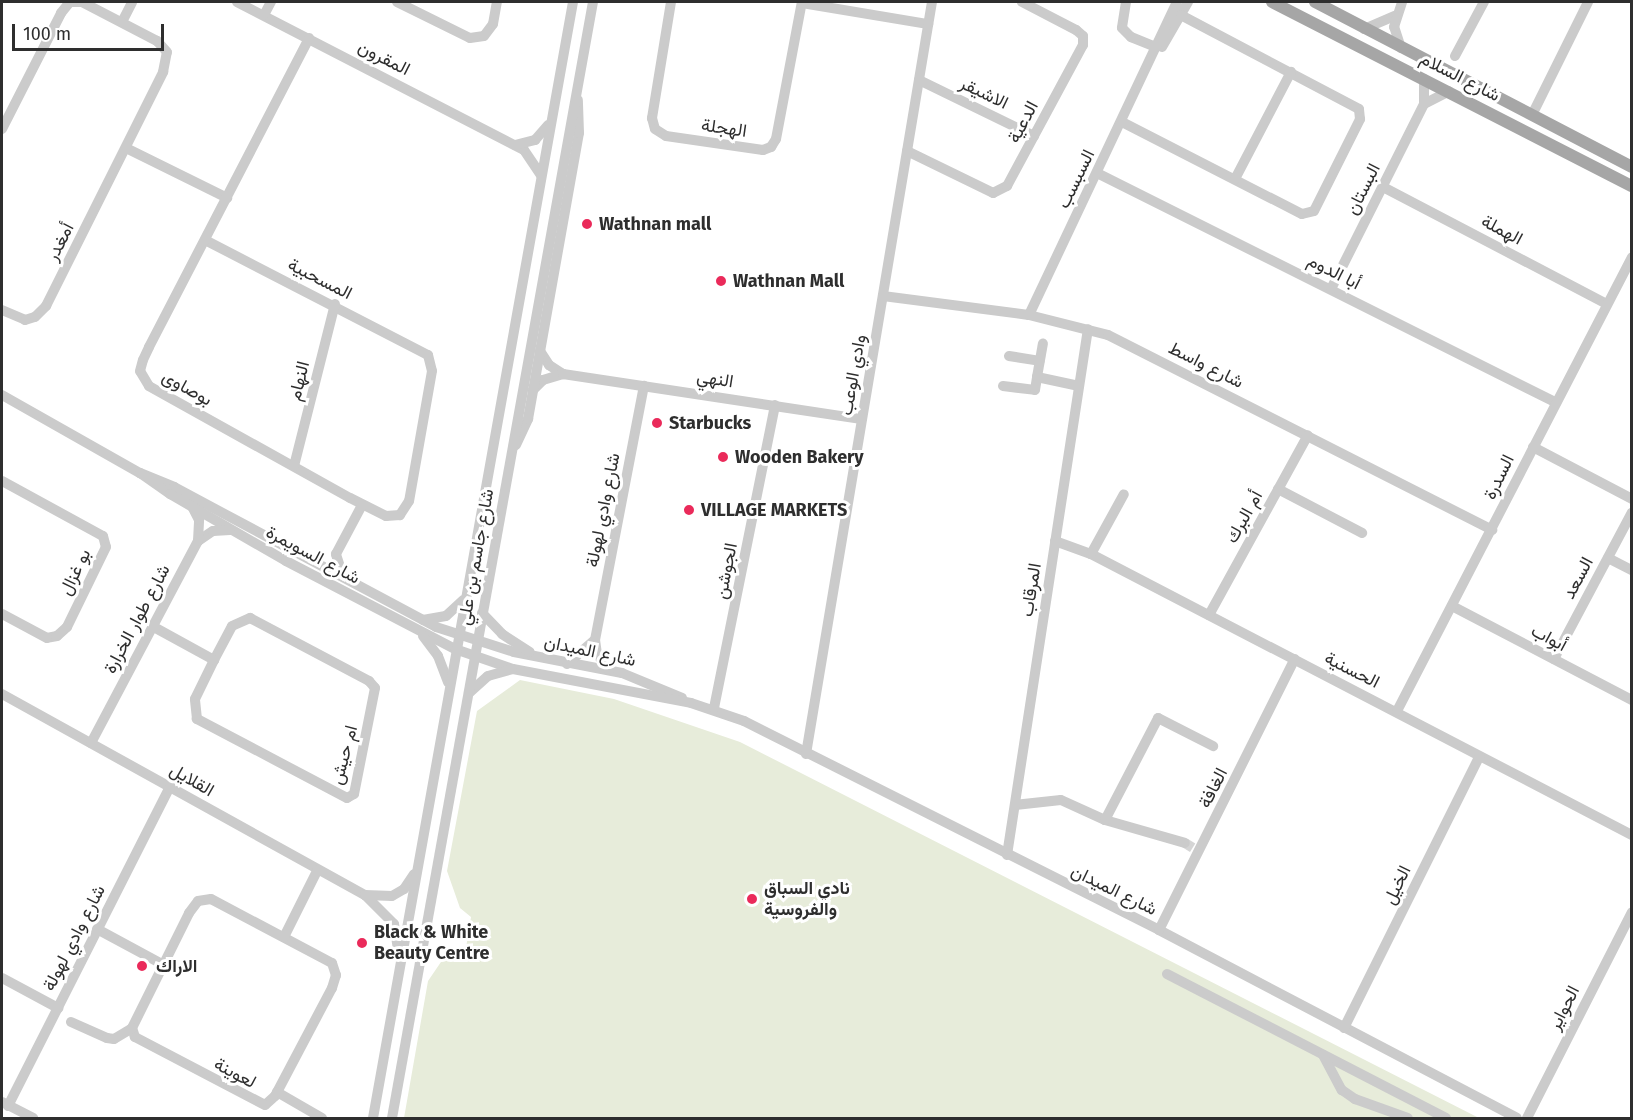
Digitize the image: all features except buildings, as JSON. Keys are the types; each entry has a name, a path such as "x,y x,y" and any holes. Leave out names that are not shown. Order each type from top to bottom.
{"main road":[{"name":"شارع السلام","path":"1272,2 1632,186"},
{"name":"شارع السلام","path":"1315,2 1331,6 1364,29 1632,167"}],"street":[{"name":"أمغدر","path":"2,129 61,13 70,2 81,2 157,40 167,52 163,72 46,306 35,317 25,320 2,310"},
{"path":"122,22 132,2"},
{"name":"المقرون","path":"237,2 515,145 529,154 541,175"},
{"path":"264,15 272,2"},
{"path":"397,2 470,38 484,36 493,24 497,2"},
{"name":"شارع جاسم بن علي","path":"372,1119 418,867 457,634 573,2"},
{"name":"شارع جاسم بن علي","path":"392,1119 593,2"},
{"name":"الهجلة","path":"671,2 652,118 655,129 666,136 763,150 771,147 776,139 802,2 928,24"},
{"name":"وادي الوعب","path":"806,754 932,2"},
{"name":"الدعية","path":"907,151 993,193 1007,186 1083,45 1083,36 1022,2"},
{"path":"1126,2 1122,28 1131,37 1156,47"},
{"name":"السبسب","path":"1153,59 1156,47 1177,2"},
{"name":"السبسب","path":"1029,315 1153,59 1188,2"},
{"path":"1401,48 1395,32 1395,16 1402,2"},
{"path":"1455,56 1484,2"},
{"path":"1532,115 1588,2"},
{"path":"1122,122 1302,214 1314,211 1361,113 1356,105 1181,15"},
{"path":"1364,29 1395,16"},
{"name":"بوصاوى","path":"309,39 143,360 142,379 363,505 386,516 400,515 409,501 432,367 428,355 420,348"},
{"path":"1235,179 1291,72"},
{"name":"البستان","path":"1331,289 1424,104 1424,79"},
{"name":"الاشيقر","path":"919,80 1034,136"},
{"path":"1424,104 1449,92"},
{"path":"512,450 525,427 533,390 581,125 576,96"},
{"path":"515,145 535,140 551,121"},
{"path":"126,148 226,198"},
{"name":"أبا الدوم","path":"1097,173 1555,402"},
{"name":"الهملة","path":"1383,187 1605,303"},
{"name":"المسحبية","path":"205,240 420,348"},
{"name":"السدرة","path":"1396,711 1492,530 1605,303 1632,257"},
{"name":"شارع واسط","path":"884,296 1029,315 1108,335 1492,530"},
{"name":"النهام","path":"294,466 335,304"},
{"name":"المرقاب","path":"1007,855 1088,329"},
{"path":"1003,386 1035,390 1043,344"},
{"path":"540,351 549,365 563,374"},
{"path":"1009,356 1040,361"},
{"path":"533,390 543,380 563,374"},
{"name":"النهي","path":"563,374 862,418"},
{"path":"1037,377 1080,386"},
{"name":"شارع وادي لهولة","path":"595,640 644,386"},
{"name":"شارع السويمرة","path":"2,395 140,473 343,576 455,649 475,657"},
{"name":"الجوشن","path":"714,708 775,405"},
{"name":"أم البرك","path":"1209,615 1308,435"},
{"path":"1533,447 1632,499"},
{"name":"شارع السويمرة","path":"140,473 193,508 232,530 419,625 457,634 478,642"},
{"name":"بو غزال","path":"2,480 104,536 106,547 67,627 57,636 47,638 2,614"},
{"path":"1278,489 1362,533"},
{"path":"1091,554 1124,494"},
{"path":"314,560 336,554 363,505"},
{"path":"193,508 200,520 198,541"},
{"name":"السعد","path":"1554,659 1632,512"},
{"path":"198,541 213,531 232,530"},
{"name":"شارع طوار الخرارة","path":"91,743 198,541"},
{"name":"الحسنية","path":"1055,541 1091,554 1632,835"},
{"path":"336,554 343,576"},
{"path":"1608,558 1632,570"},
{"path":"449,687 438,656 419,625 446,616 464,599"},
{"name":"أبواب","path":"1452,606 1632,700"},
{"path":"482,614 509,640 538,657"},
{"name":"ام حيش","path":"250,618 369,681 375,688 375,699 354,794 340,797 197,719 195,699 214,660 232,626 250,618"},
{"path":"152,626 214,660"},
{"path":"567,664 595,640"},
{"path":"595,640 597,654 609,670"},
{"name":"شارع الميدان","path":"478,642 567,664 609,670 647,681 691,703"},
{"name":"شارع الميدان","path":"475,657 513,669 714,708 1159,930 1517,1119"},
{"name":"الغافة","path":"1159,930 1193,846 1295,659"},
{"path":"469,693 488,676 513,669"},
{"name":"القلايل","path":"2,694 170,786 317,871 365,895 394,924 399,965"},
{"path":"1105,820 1158,718 1213,746"},
{"name":"الخيل","path":"1344,1028 1479,757"},
{"name":"شارع وادي لهولة","path":"5,1104 58,1008 170,786"},
{"path":"1015,805 1061,800 1105,820 1193,846"},
{"name":"القلايل","path":"365,895 392,896 404,889 418,867"},
{"path":"284,938 317,871"},
{"name":"لعوينة","path":"211,899 284,938 332,963 336,975 271,1102 260,1105 135,1037 132,1028 162,964 198,901 211,899"},
{"name":"الحواير","path":"1527,1119 1632,912"},
{"path":"98,929 162,964"},
{"path":"1167,974 1446,1119"},
{"path":"2,978 58,1008"},
{"path":"71,1022 114,1039 132,1028"},
{"path":"1322,1055 1342,1090 1408,1119"},
{"path":"276,1094 322,1119"},
{"path":"5,1104 33,1119"}],"green space":[{"name":"نادي السباق والفروسية","path":"520,680 614,699 740,742 1479,1118 404,1118 428,981 443,959 466,948 471,917 460,908 447,871 477,711"}],"tunnel":[{"path":"1185,843 1193,848"}],"place":[{"name":"Wathnan mall","path":"587,224"},
{"name":"Wathnan Mall","path":"721,281"},
{"name":"Starbucks","path":"657,423"},
{"name":"Wooden Bakery","path":"723,457"},
{"name":"VILLAGE MARKETS","path":"689,510"},
{"name":"نادي السباق والفروسية","path":"752,899"},
{"name":"Black & White Beauty Centre","path":"362,943"},
{"name":"الاراك","path":"142,966"}]}
